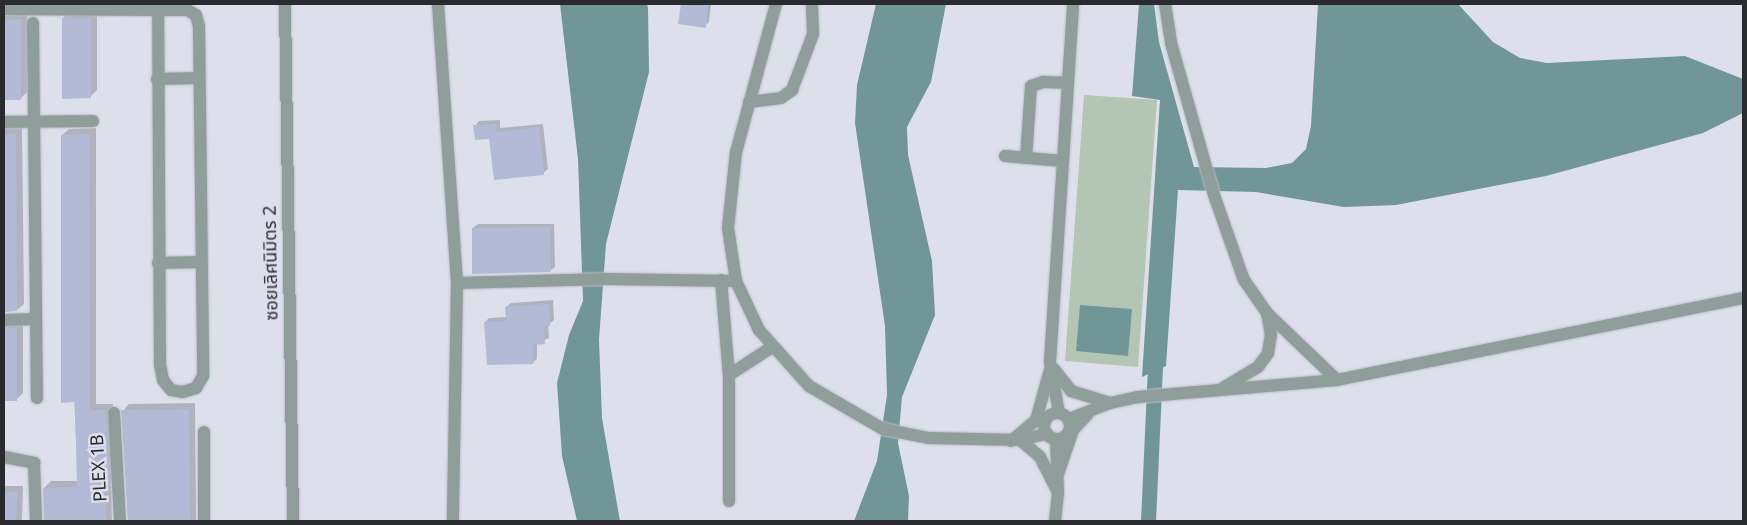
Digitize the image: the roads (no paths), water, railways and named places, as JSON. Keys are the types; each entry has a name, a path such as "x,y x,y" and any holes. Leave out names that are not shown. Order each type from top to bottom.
{"street":[{"name":"ซอยเลิศนิมิตร 2","path":"285,4 294,521"},
{"path":"438,4 457,283 452,521"},
{"path":"776,4 736,152 730,192 728,228 736,282 759,330 772,347 809,386 876,426 929,438 1015,441 1067,434 1051,365"},
{"path":"749,102 781,98 792,90 813,34 812,4"},
{"path":"1015,441 1036,420 1051,365 1073,4"},
{"path":"1165,4 1171,43 1205,165 1244,280 1267,313 1337,380"},
{"path":"4,9 187,10 196,15 199,78 203,376 196,388 183,392 171,390 163,380 158,263 158,10"},
{"path":"33,23 38,398"},
{"path":"158,79 199,78"},
{"path":"1026,158 1031,86 1043,82 1067,83"},
{"path":"4,122 93,121"},
{"path":"1005,156 1063,160"},
{"path":"158,263 201,262"},
{"path":"457,283 571,282 606,279 721,280 736,282"},
{"path":"721,280 729,374 729,501"},
{"path":"1055,521 1058,474 1052,436 1044,428 1047,418 1064,416 1138,397 1178,392 1337,380 1743,298"},
{"path":"1221,389 1258,367 1268,353 1271,335 1267,313"},
{"path":"4,320 36,320"},
{"path":"729,374 772,347"},
{"path":"1051,365 1071,391 1106,404"},
{"path":"1058,474 1078,423 1106,404"},
{"name":"PLEX 1B","path":"114,413 120,521"},
{"path":"204,432 204,521"},
{"path":"1015,441 1040,457 1058,492"},
{"path":"5,456 34,463 36,521"}],"waterway":[{"path":"1148,521 1155,364"}]}
